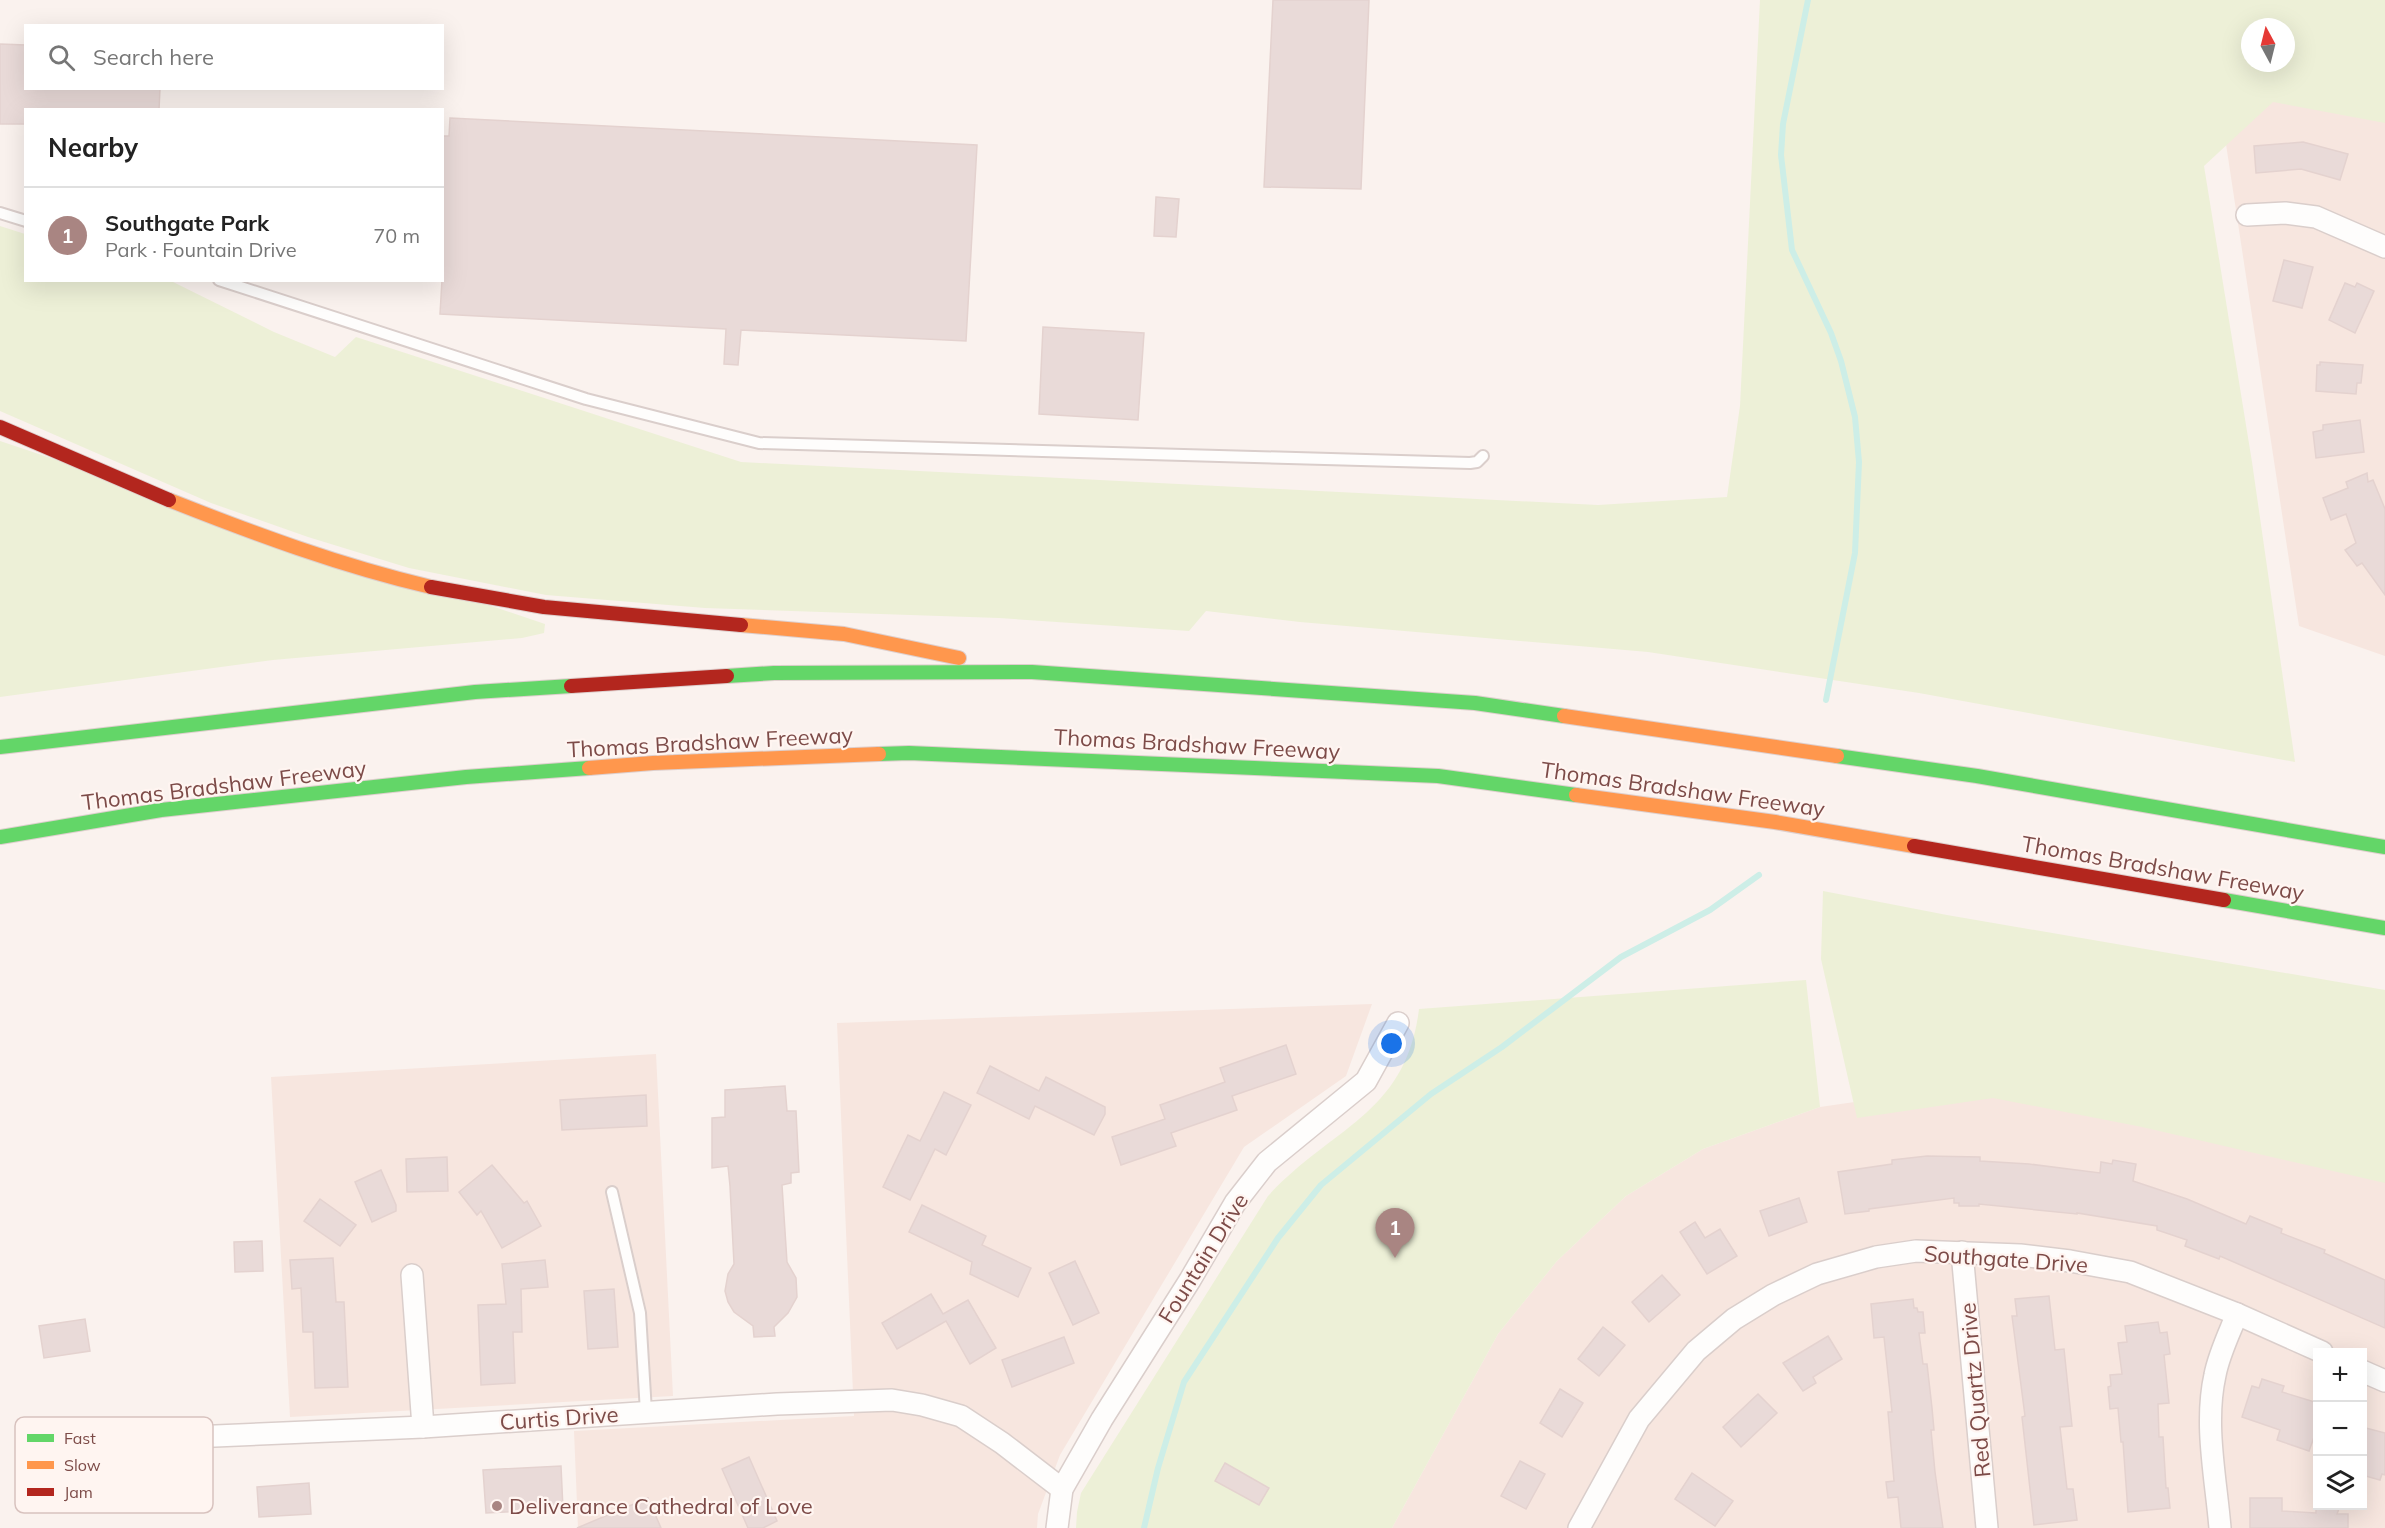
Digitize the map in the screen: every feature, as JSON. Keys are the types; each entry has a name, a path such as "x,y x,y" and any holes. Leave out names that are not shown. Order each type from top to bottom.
{"highway":[{"path":"0,427 227,523 348,565 448,591 542,608 830,633 1032,672"},
{"path":"0,747 475,692 774,673 1032,672 1475,703 1977,776 2385,847"},
{"name":"Thomas Bradshaw Freeway","path":"0,837 173,809 466,777 653,763 909,753 1139,761 1438,776 1775,822 2385,928"}],"street":[{"path":"2247,215 2285,213 2316,217 2385,247"},
{"name":"Fountain Drive","path":"1057,1528 1062,1489 1102,1419 1190,1280 1235,1203 1267,1162 1366,1081 1398,1023"},
{"name":"Southgate Drive","path":"1579,1528 1639,1419 1696,1351 1734,1319 1773,1295 1817,1274 1845,1264 1916,1251 1962,1252 2070,1261 2130,1272 2236,1314 2313,1349"},
{"name":"Red Quartz Drive","path":"1962,1252 1987,1528"},
{"path":"412,1275 423,1427"},
{"path":"2220,1528 2211,1430 2211,1403 2215,1374 2236,1314"},
{"path":"2367,1373 2385,1381"},
{"name":"Curtis Drive","path":"213,1436 423,1427 777,1404 891,1400 922,1405 961,1416 1002,1443 1062,1489"}],"lane":[{"path":"0,213 24,220"},
{"path":"225,282 586,399 759,443 1470,463 1478,462 1483,456"},
{"path":"612,1192 640,1313 646,1412"}],"shaded area":[{"path":"2214,65 2385,106 2385,656 2299,626"},
{"path":"1372,1004 1346,1076 1244,1147 1060,1455 1038,1514 1037,1528 578,1528 574,1431 854,1416 837,1023"},
{"path":"656,1054 673,1396 290,1417 271,1077"},
{"path":"1985,1083 2385,1170 2385,1528 1392,1528 1498,1334 1557,1261 1626,1196 1703,1149 1820,1107"}],"green space":[{"path":"1760,0 2385,0 2385,123 2273,102 2204,166 2252,462 2295,762 1919,693 1648,652 1300,622 1206,611 1189,631 999,618 705,608 546,595 409,568 308,537 211,503 0,411 0,226 24,234 24,282 173,282 274,332 335,357 356,337 741,462 1598,505 1727,497 1740,406"},
{"path":"0,441 545,624 544,633 522,638 273,660 0,697"},
{"path":"1823,891 1947,915 2385,990 2385,1183 2142,1127 1993,1098 1857,1118 1821,959"},
{"path":"1806,980 1820,1107 1703,1149 1626,1196 1557,1261 1498,1334 1392,1528 1076,1528 1081,1493 1268,1196 1382,1097 1399,1073 1411,1045 1419,1009"}],"building":[{"path":"1273,0 1369,0 1361,189 1264,187"},
{"path":"0,44 24,45 24,90 160,90 159,108 24,108 24,124 0,124"},
{"path":"450,118 977,145 966,341 741,330 738,365 724,364 726,329 440,314 442,282 444,282 444,136 449,136"},
{"path":"2303,142 2348,154 2340,180 2301,169 2256,173 2254,146"},
{"path":"1156,197 1179,199 1176,237 1154,236"},
{"path":"2284,260 2313,267 2302,308 2273,301"},
{"path":"2345,283 2355,287 2357,283 2374,291 2355,333 2329,320"},
{"path":"1043,327 1144,333 1138,420 1039,414"},
{"path":"2320,362 2363,365 2361,383 2357,383 2356,394 2316,391 2317,365 2320,365"},
{"path":"2360,420 2364,452 2316,458 2313,432 2323,430 2323,425"},
{"path":"2367,473 2368,482 2373,480 2385,509 2385,595 2362,563 2357,566 2345,550 2356,543 2346,514 2331,520 2323,498 2348,488 2346,482"},
{"path":"1286,1045 1296,1074 1232,1096 1237,1110 1171,1133 1176,1146 1121,1165 1112,1137 1165,1119 1160,1105 1225,1082 1220,1068"},
{"path":"990,1066 1039,1091 1046,1077 1105,1107 1105,1114 1094,1135 1035,1106 1029,1119 977,1093"},
{"path":"785,1086 787,1111 796,1111 799,1172 791,1173 791,1183 782,1185 787,1262 796,1278 797,1297 788,1313 774,1327 775,1336 754,1337 753,1326 734,1312 725,1291 728,1274 734,1264 730,1186 728,1166 712,1168 712,1118 725,1117 725,1090"},
{"path":"944,1092 971,1105 946,1155 935,1149 910,1200 883,1187 908,1135 920,1141"},
{"path":"646,1095 647,1126 562,1130 560,1100"},
{"path":"1927,1156 1980,1157 1980,1161 2029,1164 2100,1173 2101,1162 2112,1164 2113,1160 2136,1164 2133,1181 2187,1199 2246,1224 2250,1216 2282,1229 2281,1233 2325,1250 2324,1253 2385,1280 2385,1328 2220,1256 2219,1259 2185,1246 2187,1240 2157,1230 2157,1226 2077,1213 1979,1204 1979,1206 1959,1206 1959,1203 1954,1203 1954,1198 1845,1214 1838,1172 1892,1164 1892,1160"},
{"path":"447,1157 448,1191 407,1192 406,1159"},
{"path":"492,1165 524,1203 527,1201 541,1226 502,1248 481,1211 477,1215 459,1192"},
{"path":"381,1170 396,1205 396,1211 372,1222 355,1182"},
{"path":"1799,1198 1807,1222 1769,1236 1760,1211"},
{"path":"320,1199 356,1225 340,1246 304,1221"},
{"path":"922,1205 986,1236 982,1245 1031,1268 1018,1297 970,1274 972,1262 909,1232"},
{"path":"1695,1222 1705,1238 1720,1229 1737,1256 1707,1274 1680,1232"},
{"path":"262,1241 263,1271 235,1272 234,1242"},
{"path":"333,1258 336,1302 344,1302 348,1387 315,1388 313,1332 303,1332 301,1288 292,1289 290,1260"},
{"path":"545,1260 548,1287 521,1289 522,1332 513,1332 515,1383 481,1385 478,1305 506,1304 502,1264"},
{"path":"1075,1261 1099,1313 1073,1325 1049,1273"},
{"path":"1662,1275 1680,1295 1649,1322 1632,1302"},
{"path":"614,1289 618,1347 588,1349 584,1291"},
{"path":"931,1294 943,1314 968,1300 996,1348 970,1364 946,1321 897,1349 882,1323"},
{"path":"2049,1296 2055,1350 2064,1349 2072,1426 2060,1427 2067,1489 2073,1489 2077,1520 2034,1525 2022,1417 2025,1416 2012,1316 2017,1316 2015,1299"},
{"path":"1913,1299 1914,1308 1917,1308 1918,1312 1923,1312 1925,1333 1919,1333 1923,1364 1927,1364 1934,1430 1931,1430 1935,1472 1943,1528 1901,1528 1898,1497 1888,1498 1886,1482 1894,1481 1888,1412 1892,1412 1884,1337 1874,1338 1871,1304"},
{"path":"85,1319 90,1351 44,1358 39,1326"},
{"path":"2158,1322 2160,1333 2167,1332 2170,1354 2164,1355 2169,1403 2158,1404 2159,1437 2163,1437 2166,1488 2168,1488 2170,1508 2128,1512 2118,1408 2110,1409 2108,1387 2111,1386 2110,1375 2122,1374 2118,1343 2127,1342 2125,1326"},
{"path":"1603,1327 1625,1345 1599,1376 1578,1359"},
{"path":"1828,1336 1842,1359 1813,1377 1816,1383 1803,1391 1783,1363"},
{"path":"1064,1337 1074,1363 1012,1387 1002,1360"},
{"path":"2262,1379 2284,1386 2282,1392 2313,1401 2313,1440 2309,1451 2277,1440 2280,1430 2242,1417 2252,1386 2259,1388"},
{"path":"1560,1389 1583,1403 1562,1437 1540,1423"},
{"path":"1758,1394 1777,1413 1741,1447 1723,1427"},
{"path":"2367,1428 2385,1433 2385,1475 2382,1474 2380,1480 2367,1476"},
{"path":"749,1457 777,1521 763,1528 748,1528 722,1469"},
{"path":"1520,1461 1545,1474 1526,1509 1501,1496"},
{"path":"1225,1463 1269,1488 1259,1505 1215,1481"},
{"path":"561,1466 563,1509 486,1513 483,1470"},
{"path":"1692,1473 1733,1501 1715,1526 1675,1499"},
{"path":"309,1483 311,1514 259,1517 257,1487"},
{"path":"648,1498 661,1528 577,1528"},
{"path":"2250,1498 2282,1498 2282,1511 2316,1513 2316,1510 2338,1510 2337,1514 2348,1514 2348,1528 2250,1528"}],"waterway":[{"path":"1808,0 1783,124 1781,155 1792,250 1831,333 1841,361 1855,417 1859,462 1855,553 1826,700"},
{"path":"1144,1528 1158,1468 1184,1382 1278,1238 1321,1185 1431,1094 1502,1047 1621,957 1710,910 1759,875"}],"traffic: fast":[{"path":"727,676 774,673 1032,672 1475,703 1564,716"},
{"path":"0,747 475,692 571,686"},
{"path":"879,754 909,753 1438,776 1576,795"},
{"path":"1837,756 1977,776 2385,847"},
{"path":"0,837 161,810 466,777 589,768"},
{"path":"2224,900 2385,928"}],"traffic: slow":[{"path":"169,500 298,548 397,579 431,587"},
{"path":"741,625 844,634 959,658"},
{"path":"1564,716 1837,756"},
{"path":"589,768 653,763 879,754"},
{"path":"1576,795 1775,822 1914,846"}],"traffic: jam":[{"path":"0,427 169,500"},
{"path":"431,587 544,607 741,625"},
{"path":"571,686 727,676"},
{"path":"1914,846 2224,900"}],"place":[{"name":"Southgate Park","path":"1395,1258"},
{"name":"Deliverance Cathedral of Love","path":"497,1506"}]}
